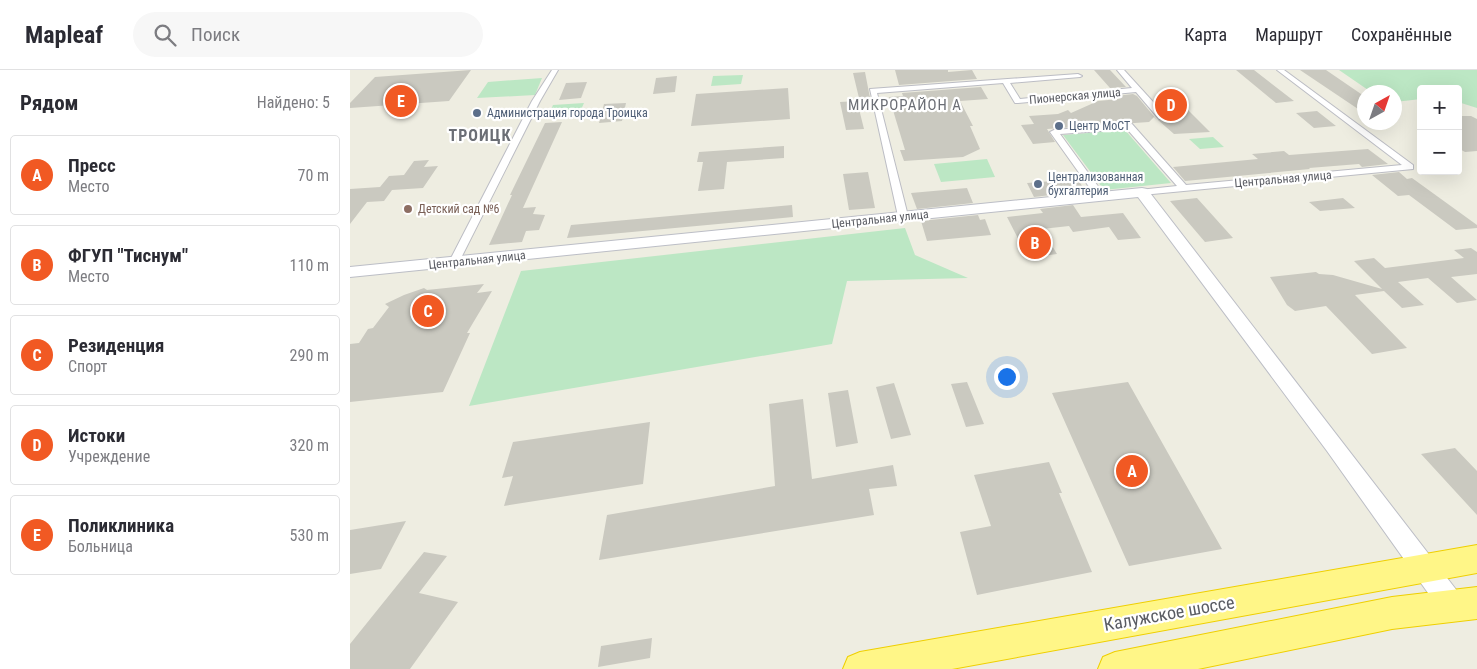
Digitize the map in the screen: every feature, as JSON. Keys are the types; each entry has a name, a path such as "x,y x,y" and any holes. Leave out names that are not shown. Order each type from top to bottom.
{"highway":[{"name":"Калужское шоссе","path":"860,669 1477,559"},
{"path":"1115,669 1392,613 1465,604"}],"main road":[{"name":"Центральная улица","path":"350,272 1142,192"},
{"path":"1142,192 1424,567 1465,604"}],"street":[{"path":"454,262 536,101 555,70"},
{"name":"Пионерская улица","path":"1120,70 1162,117"},
{"name":"Центральная улица","path":"1142,192 1410,167 1280,70"},
{"path":"903,216 873,91 1078,76"},
{"name":"Пионерская улица","path":"1005,81 1018,100 1138,90"},
{"path":"1100,196 1054,132 1129,126 1184,188"}],"green space":[{"path":"1339,70 1477,70 1477,108 1462,103 1462,85 1417,85 1417,99 1402,101 1402,85 1361,85"},
{"path":"743,75 741,84 711,86 713,76"},
{"path":"542,78 535,95 477,98 488,82"},
{"path":"584,103 579,114 548,117 553,105"},
{"path":"1125,130 1171,183 1104,190 1063,135"},
{"path":"1213,137 1224,147 1200,149 1189,139"},
{"path":"987,159 995,177 941,182 934,164"},
{"path":"905,228 915,255 968,278 847,281 832,344 469,406 521,271"}],"building":[{"path":"471,70 449,101 350,108 350,103 375,77"},
{"path":"895,70 948,70 948,72 972,70 977,79 899,85"},
{"path":"1094,70 1110,70 1126,87 1110,88"},
{"path":"1236,70 1254,70 1294,101 1276,103"},
{"path":"1300,70 1326,70 1357,91 1357,108"},
{"path":"865,72 870,98 859,98 853,73"},
{"path":"677,76 675,92 653,94 656,78"},
{"path":"587,82 581,98 559,100 566,83"},
{"path":"981,87 988,99 960,101 973,126 970,126 980,149 963,157 904,161 900,150 905,150 889,97 903,96 902,93"},
{"path":"788,88 790,119 691,126 696,94"},
{"path":"1133,94 1137,96 1157,120 1154,117 1149,122 1047,129 1055,142 1033,144 1021,125 1034,124 1029,116 1058,114 1068,110 1071,113 1098,101 1119,99 1116,96"},
{"path":"857,101 864,129 846,130 840,102"},
{"path":"1179,101 1210,132 1174,134 1158,120 1166,120 1167,115 1156,103"},
{"path":"626,103 622,121 599,123 604,104"},
{"path":"1317,111 1336,126 1314,128 1296,113"},
{"path":"1462,116 1471,116 1477,119 1477,151 1465,152 1462,150"},
{"path":"562,122 523,208 536,207 533,214 545,215 539,230 526,231 522,242 489,245 512,195 510,195 545,123"},
{"path":"784,146 784,158 727,162 724,189 698,191 703,162 697,162 699,152"},
{"path":"1368,149 1388,164 1362,167 1359,164 1309,168 1185,181 1173,167 1258,159 1252,154 1284,151 1289,155"},
{"path":"429,160 424,167 438,166 423,188 392,190 384,201 367,202 350,224 350,189 380,187 389,176 404,175 414,161"},
{"path":"868,172 875,208 849,210 843,174"},
{"path":"1399,172 1407,179 1412,178 1477,225 1477,228 1456,230 1409,195 1398,196 1372,175"},
{"path":"1078,179 1085,191 1034,197 1027,183"},
{"path":"967,188 973,203 917,209 911,193"},
{"path":"1197,198 1233,238 1205,242 1170,201"},
{"path":"1343,198 1355,208 1320,211 1309,202"},
{"path":"792,205 793,217 567,238 571,225"},
{"path":"1073,205 1081,217 1123,213 1141,238 1118,240 1109,227 1073,232 1069,226 1042,229 1057,254 1028,258 1007,217 1043,213 1040,209"},
{"path":"978,215 980,220 985,219 991,235 927,241 921,221"},
{"path":"1471,248 1477,252 1477,274 1451,277 1477,300 1457,303 1428,278 1398,282 1424,305 1402,308 1384,291 1355,295 1407,348 1372,354 1326,306 1295,311 1287,305 1270,277 1316,272 1382,289 1354,261 1374,258 1385,268 1464,258 1454,250"},
{"path":"484,284 477,293 492,291 467,333 470,333 443,392 350,402 350,344 359,343 368,329 373,328 389,307 385,304 424,288 427,290"},
{"path":"967,382 984,424 966,427 951,384"},
{"path":"1128,382 1222,549 1129,566 1052,393"},
{"path":"894,383 911,435 891,439 876,387"},
{"path":"848,390 858,443 836,447 828,393"},
{"path":"803,399 812,479 893,465 897,486 869,489 874,515 599,560 607,515 775,486 769,404"},
{"path":"650,422 643,484 504,506 513,476 502,478 513,442"},
{"path":"1455,448 1477,471 1477,515 1421,454"},
{"path":"1049,462 1062,493 1059,493 1092,572 977,595 960,532 991,526 974,475"},
{"path":"406,521 381,569 350,574 350,530"},
{"path":"424,552 447,556 419,593 458,602 410,669 350,669 350,644"},
{"path":"652,638 650,658 598,667 601,646"}],"place":[{"name":"Поликлиника","path":"401,101"},
{"name":"Истоки","path":"1171,105"},
{"name":"Администрация города Троицка","path":"477,113"},
{"name":"Центр МоСТ","path":"1059,126"},
{"name":"Централизованная бухгалтерия","path":"1038,184"},
{"name":"Детский сад №6","path":"408,209"},
{"name":"ФГУП \"Тиснум\"","path":"1035,243"},
{"name":"Резиденция","path":"428,311"},
{"name":"Пресс","path":"1132,471"}],"district":[{"name":"МИКРОРАЙОН А","path":"905,105"},
{"name":"ТРОИЦК","path":"480,135"}]}
